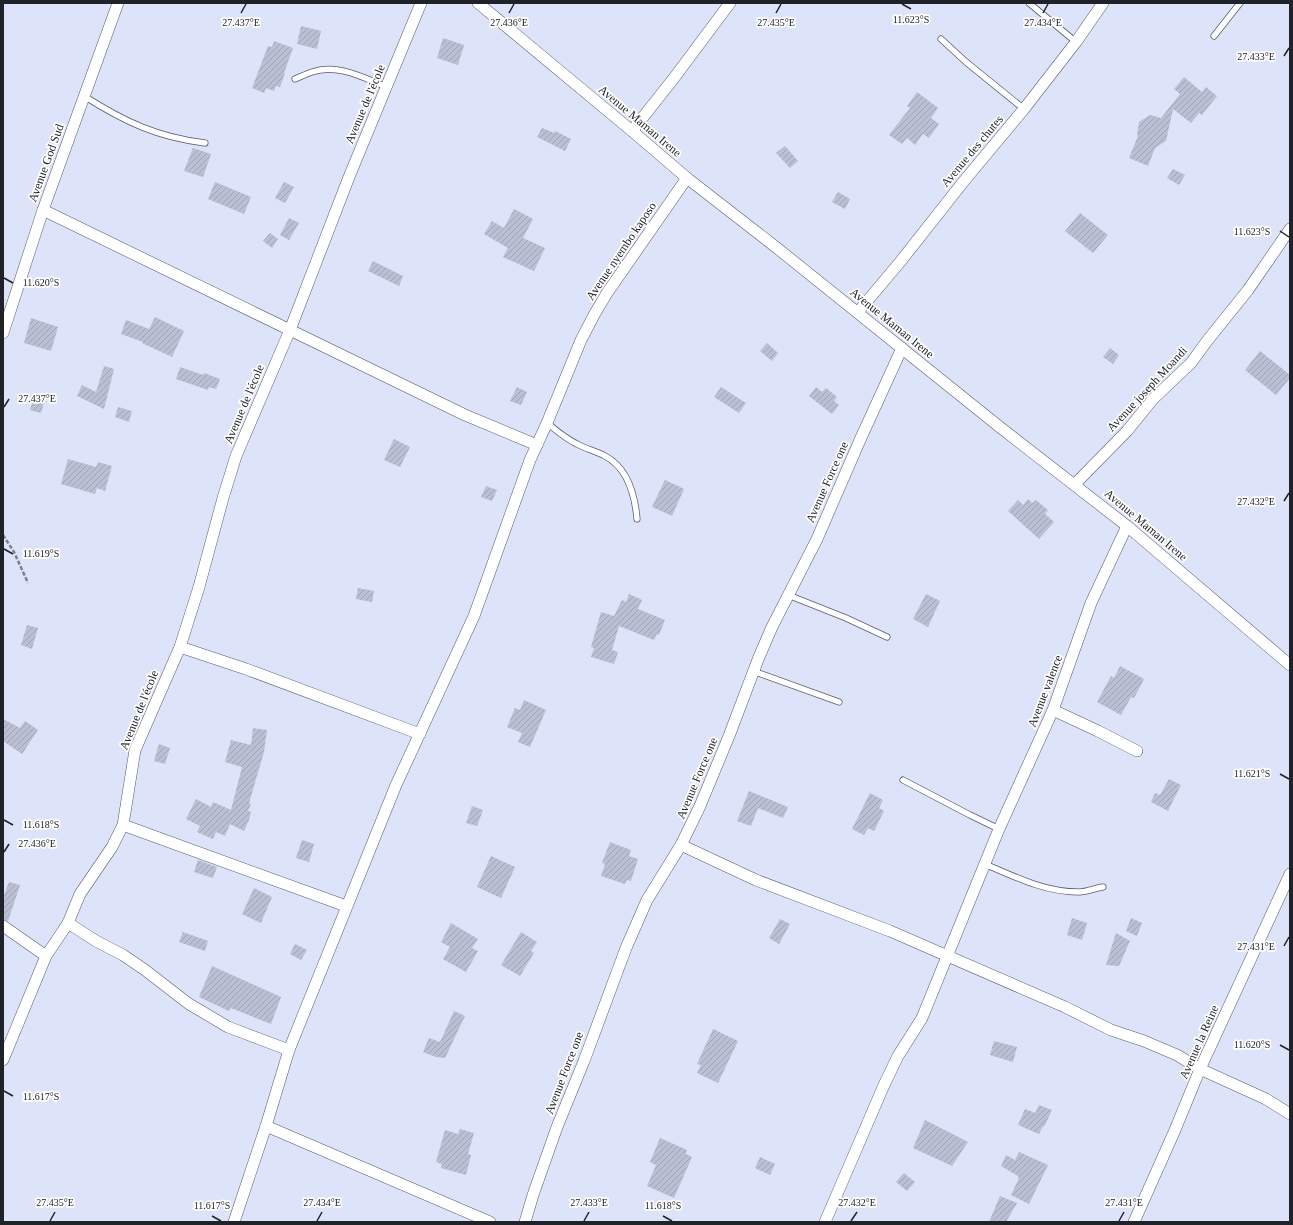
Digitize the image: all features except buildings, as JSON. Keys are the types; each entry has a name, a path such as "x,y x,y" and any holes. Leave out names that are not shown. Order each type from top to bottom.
{"street":[{"name":"Avenue God Sud","path":"3,333 43,210 118,3"},
{"name":"Avenue de l'école","path":"3,1060 46,956 68,923 80,894 112,847 123,825 135,750 180,647 199,587 236,456 290,330 349,177 420,3"},
{"name":"Avenue Maman Irene","path":"478,3 687,178 778,248 1001,428 1075,484 1127,526 1290,665"},
{"path":"632,131 730,3"},
{"name":"Avenue des chutes","path":"858,312 1024,109 1076,42 1103,3"},
{"name":"Avenue nyembo kaposo","path":"234,1222 266,1126 289,1050 396,785 474,616 503,531 581,340 607,293 687,178"},
{"path":"43,210 225,297 465,415 537,445"},
{"name":"Avenue joseph Moandi","path":"1075,484 1127,431 1153,400 1191,363 1248,290 1290,229"},
{"name":"Avenue Force one","path":"524,1222 557,1127 584,1061 626,948 647,900 681,845 700,806 772,627 787,595 817,539 902,348"},
{"name":"Avenue valence","path":"825,1222 884,1085 898,1056 922,1018 999,829 1053,710 1091,604 1127,526"},
{"path":"180,647 246,669 420,734"},
{"path":"1053,710 1137,751"},
{"path":"123,825 346,906"},
{"path":"681,845 756,880 853,916 947,955 1066,1007 1111,1030 1144,1041 1177,1055 1200,1069 1255,1093 1290,1114"},
{"name":"Avenue la Reine","path":"1134,1222 1175,1130 1200,1069 1290,874"},
{"path":"68,923 96,941 123,955 201,1012 228,1027 289,1050"},
{"path":"3,926 46,956"},
{"path":"266,1126 490,1222"}],"lane":[{"path":"1029,3 1076,42"},
{"path":"1214,36 1240,3"},
{"path":"941,39 966,62 1024,109"},
{"path":"295,79 313,71 327,69 339,70 387,87"},
{"path":"84,96 130,122 151,131 174,138 205,143"},
{"path":"547,423 571,441 606,456 616,464 624,473 630,488 635,503 637,519"},
{"path":"787,595 846,618 887,637"},
{"path":"754,670 839,702"},
{"path":"903,780 999,829"},
{"path":"985,864 1026,882 1053,890 1080,892 1103,887"}],"path":[{"path":"3,535 14,552 28,584"}]}
